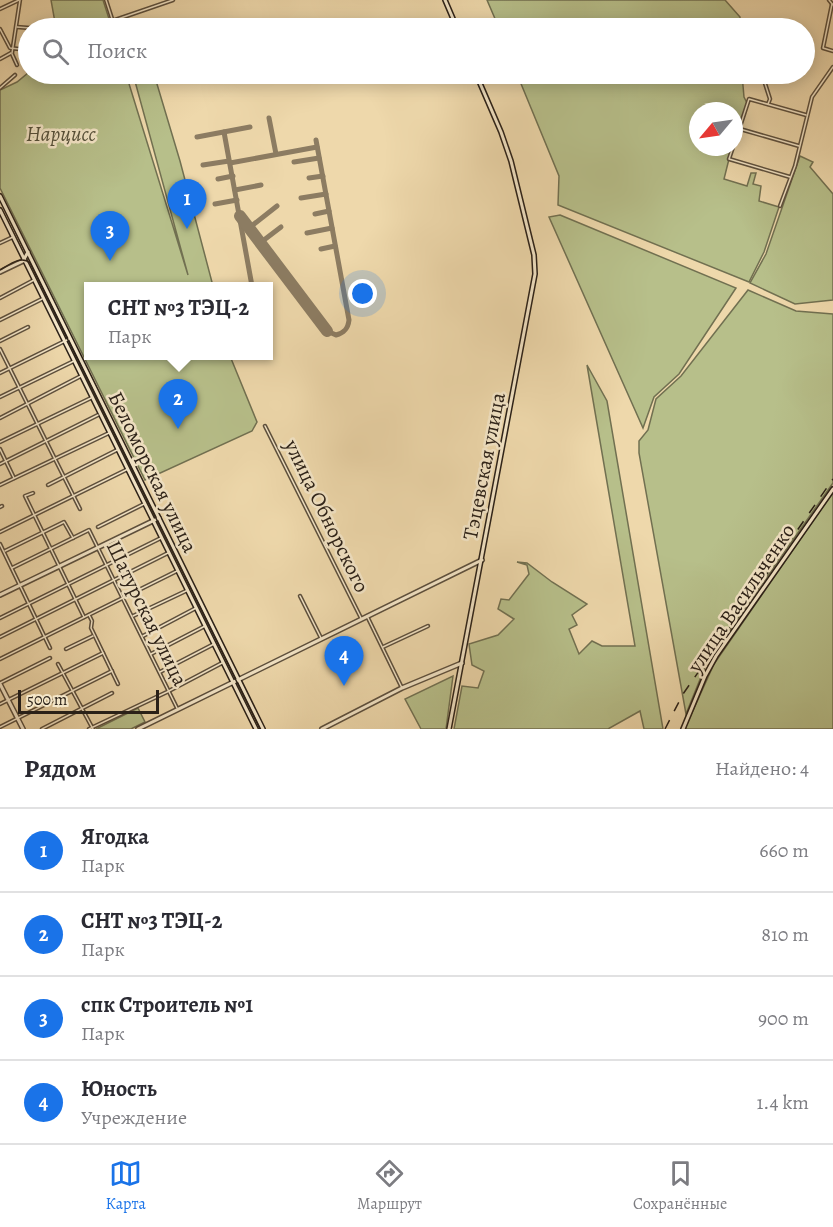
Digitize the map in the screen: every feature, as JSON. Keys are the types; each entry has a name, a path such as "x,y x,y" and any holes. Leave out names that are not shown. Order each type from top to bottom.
{"main road":[{"path":"445,0 453,18"},
{"name":"Тэцевская улица","path":"449,729 536,266 508,153 480,84"},
{"name":"Беломорская улица","path":"0,197 262,729"},
{"name":"Беломорская улица","path":"0,210 2,219 25,259 256,729"},
{"path":"0,272 25,259 28,252"},
{"name":"улица Васильченко","path":"683,729 701,684 716,656 833,489"},
{"path":"0,595 159,518"},
{"path":"138,729 482,560"},
{"path":"194,603 199,600"},
{"path":"322,729 402,688 462,663"},
{"path":"0,683 23,729"}],"street":[{"path":"0,9 20,0"},
{"path":"17,65 12,49 20,0"},
{"path":"106,0 111,18"},
{"path":"121,18 173,0"},
{"path":"829,0 832,4 823,48 833,51"},
{"path":"0,29 12,49"},
{"path":"12,49 18,49"},
{"path":"0,59 12,53"},
{"path":"780,206 791,177 812,97 833,67"},
{"path":"0,88 15,75"},
{"path":"765,84 770,99 767,105"},
{"path":"743,117 749,99 807,116"},
{"path":"743,130 800,146"},
{"path":"730,156 729,159 791,177"},
{"path":"0,243 13,236"},
{"path":"0,298 35,280"},
{"path":"0,320 44,298"},
{"path":"0,341 28,327"},
{"path":"0,372 70,338"},
{"path":"0,349 80,508"},
{"path":"0,397 75,361"},
{"path":"0,418 82,376"},
{"path":"0,442 92,397"},
{"path":"0,464 101,413"},
{"name":"улица Обнорского","path":"265,426 361,619"},
{"path":"0,485 110,432"},
{"path":"0,449 14,479"},
{"path":"48,485 118,450"},
{"path":"0,532 128,469"},
{"path":"33,493 25,496 84,617"},
{"path":"98,527 145,503"},
{"path":"4,551 64,522 73,538 12,568"},
{"name":"Шатурская улица","path":"73,538 89,530 178,710"},
{"path":"0,618 162,538"},
{"path":"0,543 50,648"},
{"path":"0,637 169,552"},
{"path":"0,659 178,571"},
{"path":"132,617 188,590"},
{"path":"300,596 321,638"},
{"path":"142,637 196,608"},
{"path":"89,614 94,636 118,684"},
{"name":"улица Обнорского","path":"367,616 402,688"},
{"path":"151,655 206,626"},
{"path":"383,648 428,626"},
{"path":"66,650 94,636"},
{"path":"159,673 214,645"},
{"path":"0,704 103,653"},
{"path":"0,683 50,658"},
{"path":"89,729 223,662"},
{"path":"58,664 81,710 93,728"},
{"path":"0,727 112,671"},
{"path":"42,729 112,693"}],"green space":[{"path":"51,0 103,0 109,18 54,18"},
{"path":"487,0 725,0 740,17 740,18 495,18"},
{"name":"Нарцисс","path":"17,82 18,84 129,84 188,275 136,84 157,84 212,282 84,282 84,357 0,188 0,90"},
{"path":"521,84 743,84 747,103 743,115 743,102 689,102 689,156 730,156 724,179 747,186 751,173 756,173 753,184 761,186 759,201 779,207 764,252 749,282 558,205 559,176"},
{"path":"800,156 813,162 810,167 833,194 833,300 795,304 750,283 766,254"},
{"path":"560,215 736,288 679,374 654,397 643,428 549,217"},
{"path":"748,290 796,311 833,314 833,483 707,662 686,714 639,453 639,441 648,430 656,399 681,376"},
{"path":"70,340 157,517 154,519 66,341"},
{"path":"85,360 232,360 257,422 252,431 145,480"},
{"path":"587,365 607,401 663,729 644,729 640,711 608,729 454,729 462,686 478,688 484,671 472,665 469,644 498,635 514,619 498,609 501,599 509,600 529,574 527,565 517,562 527,563 587,604 572,615 577,625 569,629 579,654 592,641 602,646 635,646"},
{"path":"833,492 833,729 686,729 714,664"},
{"path":"453,676 446,729 421,729 405,699"},
{"path":"138,708 145,722 131,729 96,729"}],"taxiway":[{"path":"269,118 276,154"},
{"path":"197,137 250,127"},
{"path":"224,132 251,282"},
{"path":"316,140 349,320 347,328 341,333 336,335 327,331"},
{"path":"230,163 317,147"},
{"path":"294,162 319,158"},
{"path":"203,165 229,161"},
{"path":"218,179 233,176"},
{"path":"309,178 323,176"},
{"path":"235,190 261,185"},
{"path":"301,198 326,194"},
{"path":"215,204 237,200"},
{"path":"249,228 277,206"},
{"path":"315,214 329,211"},
{"path":"260,243 281,227"},
{"path":"307,233 332,228"},
{"path":"321,249 335,246"}],"runway":[{"path":"240,216 327,331"}],"tram line":[{"path":"0,270 19,260 30,263 260,729"}],"railway":[{"path":"665,729 683,694 833,479"}],"place":[{"name":"Ягодка","path":"187,229"},
{"name":"спк Строитель №1","path":"110,261"},
{"name":"СНТ №3 ТЭЦ-2","path":"178,429"},
{"name":"Юность","path":"344,686"}]}
